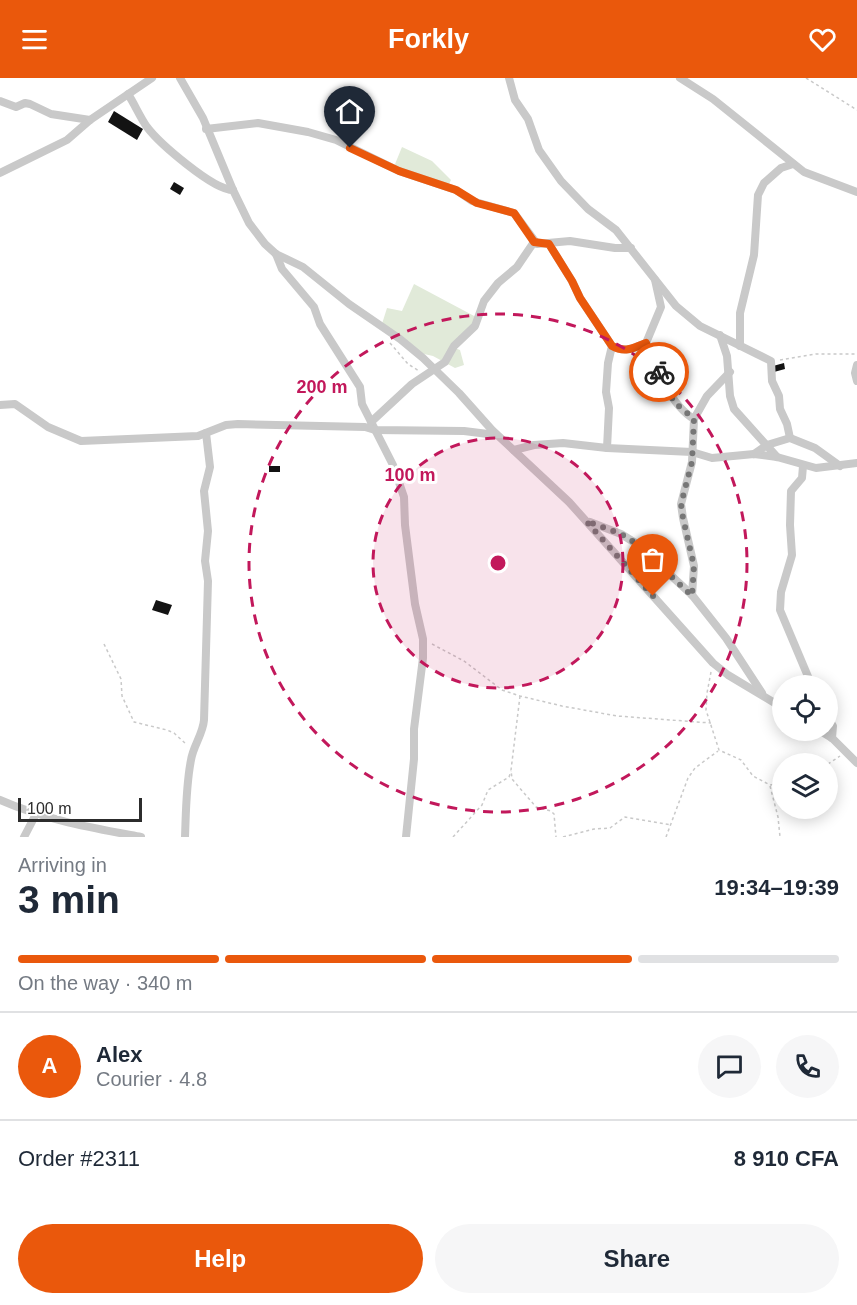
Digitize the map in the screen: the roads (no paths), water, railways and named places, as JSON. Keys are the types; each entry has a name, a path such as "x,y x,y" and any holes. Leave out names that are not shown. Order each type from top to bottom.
{"street":[{"path":"0,173 10,166 67,140 90,120 152,78"},
{"path":"180,78 203,118 249,223 265,244 276,254 303,267 400,339 435,370 586,521 713,663 728,675 772,700"},
{"path":"509,78 515,100 528,118 539,150 554,171 572,193 616,230 676,306 700,326 771,361 772,381 779,396 780,409 790,438"},
{"path":"680,78 730,112 804,172 857,192"},
{"path":"128,94 147,126 168,148 209,181 224,189 233,190"},
{"path":"0,101 16,107 30,104 51,114 90,120"},
{"path":"206,129 258,123 308,132 336,140 399,171 456,190 477,203 514,213 534,242 549,244 570,241 615,248 631,248"},
{"path":"740,346 740,313 754,255 758,195 764,183 780,168 793,164"},
{"path":"0,165 10,166"},
{"path":"373,426 412,384 435,370 450,356 454,346 476,326 484,301 498,283 517,267 534,242"},
{"path":"549,244 580,298 612,346 617,349 631,350 646,343"},
{"path":"276,254 282,269 314,307 320,324 360,387 362,404 399,479 404,497 405,525 415,604 423,639 423,658 414,729 412,792 406,837"},
{"path":"655,280 661,307 646,343 650,356 674,402 694,419"},
{"path":"720,335 727,356 730,396 734,409 777,457"},
{"path":"607,448 609,408 606,392 612,346"},
{"path":"857,364 855,373 857,381"},
{"path":"692,596 694,566 681,504 692,462 694,419 707,396 730,372"},
{"path":"0,405 15,404 48,427 81,441 198,436 226,425 238,424 373,426 499,435"},
{"path":"185,837 186,801 193,750 204,724 208,581 205,561 208,531 204,491 210,467 206,433"},
{"path":"754,454 767,445 790,438 815,448 840,466"},
{"path":"514,450 534,445 563,443 607,448 692,452 712,458 754,454 821,468 857,463"},
{"path":"803,466 802,478 791,491 791,559 781,592 780,610 807,675"},
{"path":"586,521 621,534 637,544 692,596 726,638 764,695"},
{"path":"835,741 857,763"},
{"path":"0,800 36,814 141,837"},
{"path":"24,837 36,814"}]}
